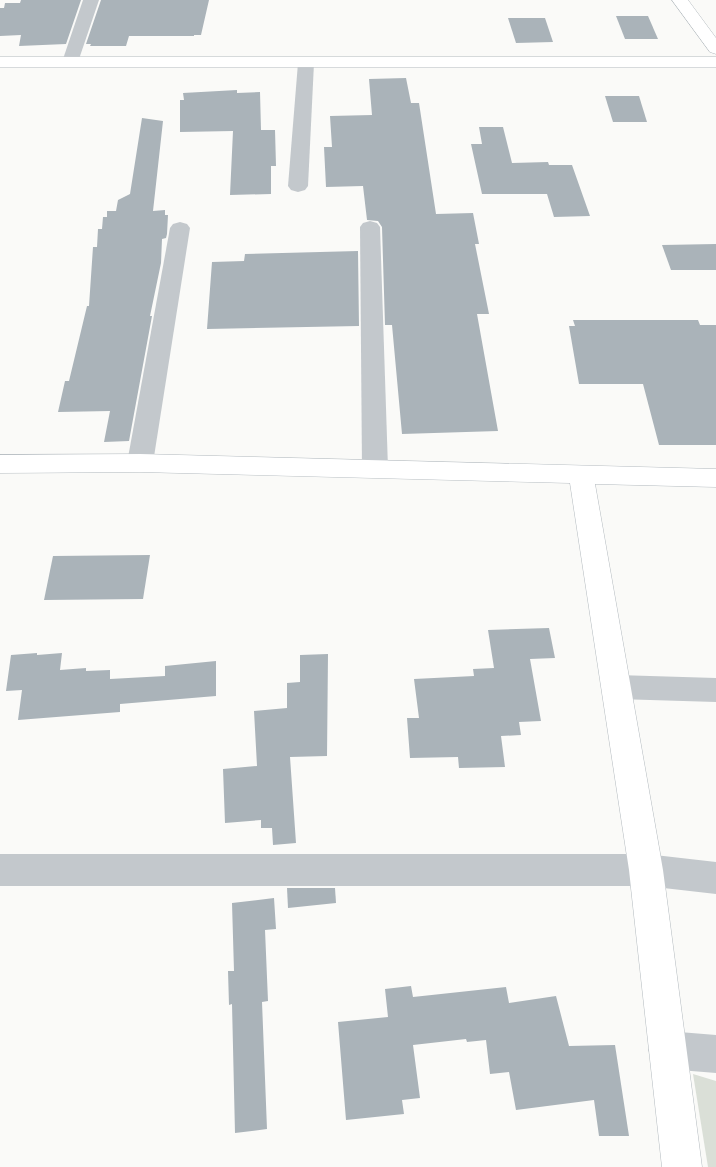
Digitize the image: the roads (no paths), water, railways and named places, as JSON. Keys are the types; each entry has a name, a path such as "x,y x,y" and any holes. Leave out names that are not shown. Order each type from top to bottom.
{"street":[{"path":"70,62 92,0"},
{"path":"680,0 716,49"},
{"path":"0,62 716,62"},
{"path":"298,186 306,63"},
{"path":"370,227 375,468"},
{"path":"140,463 180,228"},
{"path":"0,464 140,463 716,478"},
{"path":"581,473 646,870 666,1050 682,1167"},
{"path":"617,687 716,690"},
{"path":"0,870 646,870 716,878"},
{"path":"666,1050 716,1054"}]}
